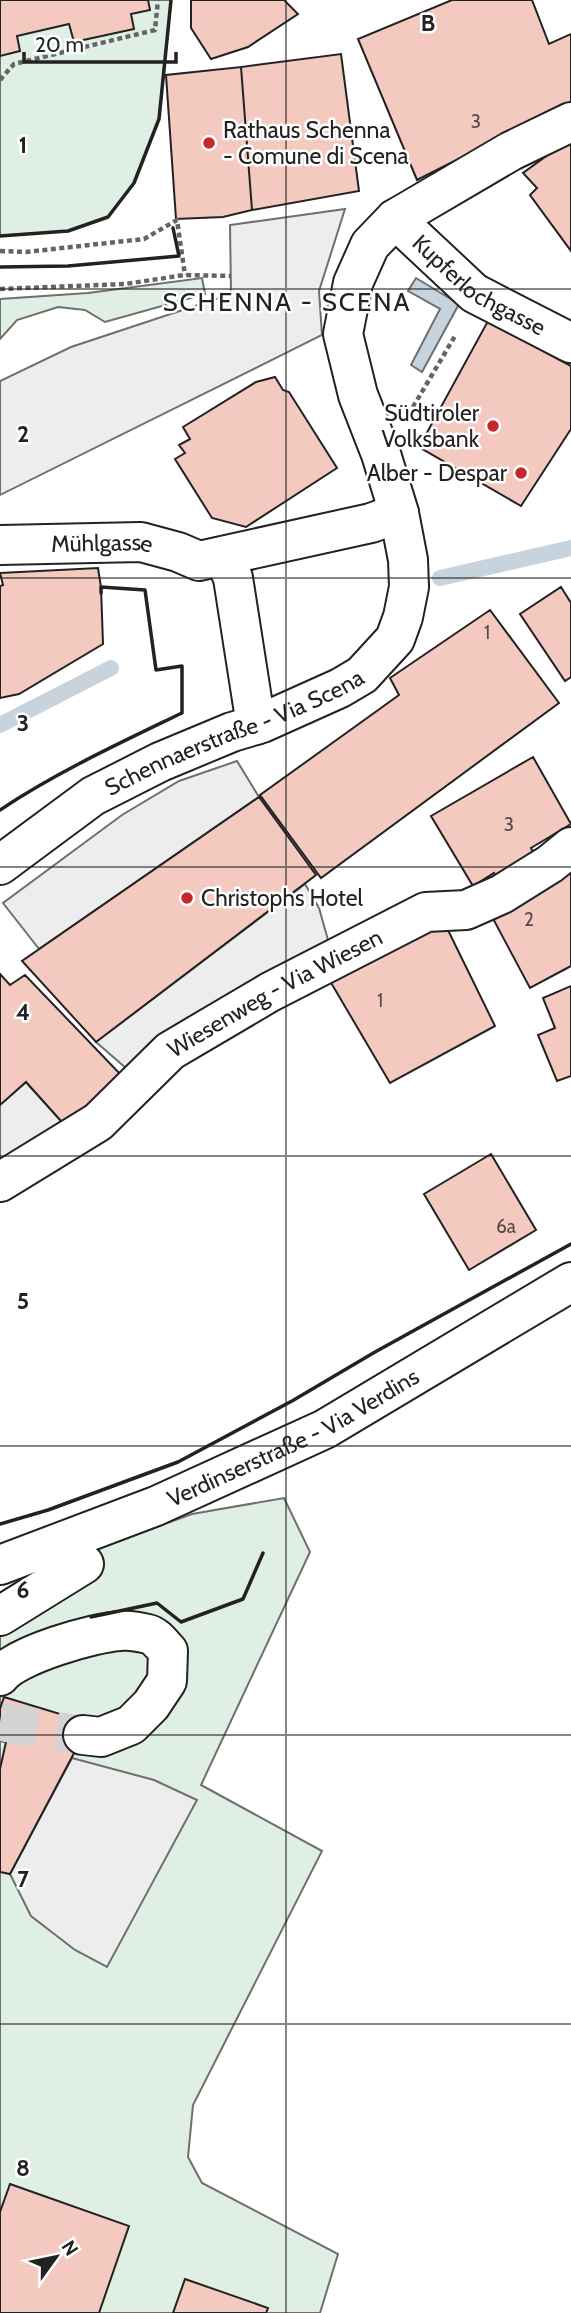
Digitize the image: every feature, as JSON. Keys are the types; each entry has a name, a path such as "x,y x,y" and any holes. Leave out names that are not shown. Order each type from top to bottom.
{"street":[{"name":"Schennaerstraße - Via Scena","path":"0,864 93,796 160,761 340,688 362,675 381,656 394,639 403,617 409,587 408,560 399,513 381,454 358,395 343,334 353,283 370,245 395,219 512,150 571,122"},
{"name":"Kupferlochgasse","path":"395,219 474,293 571,343"},
{"path":"212,559 371,523 399,513"},
{"name":"Mühlgasse","path":"0,545 141,542 212,559"},
{"path":"212,559 233,578 256,724"},
{"name":"Wiesenweg - Via Wiesen","path":"0,1182 98,1122 170,1051 270,992 426,912 466,910 502,894 550,864 571,847"},
{"name":"Verdinserstraße - Via Verdins","path":"0,1565 156,1506 325,1429 571,1282"},
{"path":"0,1616 84,1564"},
{"path":"0,1676 4,1670 24,1659 91,1636 122,1630 152,1635 169,1651 167,1681 151,1705 131,1725 101,1737 83,1735"}],"path":[{"path":"0,80 14,64 155,30 158,0"},
{"path":"0,251 26,252 144,239 177,220 185,275"},
{"path":"0,289 125,284 185,275 231,276"},
{"path":"428,383 461,325"}],"green space":[{"path":"0,0 171,0 159,119 134,183 108,217 68,231 0,236"},
{"path":"202,278 205,294 105,322 85,310 58,307 17,320 0,339 0,299 88,293"},
{"path":"284,1498 310,1552 201,1785 322,1851 193,2105 188,2157 202,2183 338,2254 320,2313 0,2313 0,1596 47,1567 192,1514"}],"shaded area":[{"path":"345,209 319,291 322,335 0,495 0,381 71,347 231,294 230,225"},
{"path":"416,278 459,304 422,372 411,365 440,309 408,291"},
{"path":"237,761 259,797 39,949 3,903 122,815 179,781"},
{"path":"305,884 319,908 330,947 127,1069 96,1042"},
{"path":"26,1082 70,1131 0,1182 0,1105"},
{"path":"72,1758 154,1780 197,1800 107,1967 75,1950 31,1916 10,1874"}],"building":[{"path":"0,0 148,0 150,10 131,14 134,29 74,42 69,24 17,36 20,51 0,56"},
{"path":"191,0 284,0 298,14 248,47 211,59 191,28"},
{"path":"452,0 532,0 549,44 571,34 571,102 417,180 358,39"},
{"path":"341,54 359,191 252,210 241,67"},
{"name":"Rathaus Schenna - Comune di Scena","path":"241,67 252,210 223,217 176,219 166,75"},
{"path":"571,138 571,251 530,195 537,188 523,173"},
{"path":"488,321 571,366 571,429 521,506 419,447"},
{"path":"275,377 283,390 289,392 337,468 246,527 212,518 175,459 185,453 179,445 190,439 183,427 256,382"},
{"path":"98,568 103,644 19,694 0,698 0,586 3,585 0,573"},
{"path":"561,587 571,603 571,677 565,681 520,614"},
{"path":"490,610 559,703 321,878 260,795 399,695 390,678"},
{"path":"533,757 571,824 531,848 539,861 500,884 494,873 473,886 431,816"},
{"path":"259,797 316,875 96,1042 22,961"},
{"path":"571,872 571,966 530,988 490,913"},
{"path":"445,924 495,1026 390,1083 330,981"},
{"path":"0,974 10,985 25,975 122,1076 70,1131 26,1082 0,1105"},
{"path":"571,986 571,1076 557,1081 538,1035 555,1028 543,998"},
{"path":"491,1154 536,1230 469,1270 424,1194"},
{"path":"4,1697 90,1723 10,1874 0,1872 0,1769 6,1742 0,1741 0,1709"},
{"path":"10,2184 129,2226 99,2313 0,2313 0,2212"},
{"path":"185,2279 268,2308 266,2313 173,2313"}],"waterway":[{"path":"440,578 571,548"},
{"path":"0,725 111,668"}],"tunnel":[{"path":"0,1722 83,1735"}],"wall":[{"path":"0,236 68,231 108,217 134,183 159,119 171,0"},
{"path":"0,267 68,266 179,256 173,228"},
{"path":"0,810 66,771 182,713 182,666 156,670 145,590 101,587 101,593"},
{"path":"0,1524 48,1510 178,1462 571,1244"},
{"path":"91,1617 157,1603 181,1622 243,1599 263,1553"}],"place":[{"name":"Rathaus Schenna - Comune di Scena","path":"209,143"},
{"name":"Südtiroler Volksbank","path":"493,426"},
{"name":"Alber - Despar","path":"521,473"},
{"name":"Christophs Hotel","path":"187,898"}],"district":[{"name":"SCHENNA - SCENA","path":"287,302"}]}
